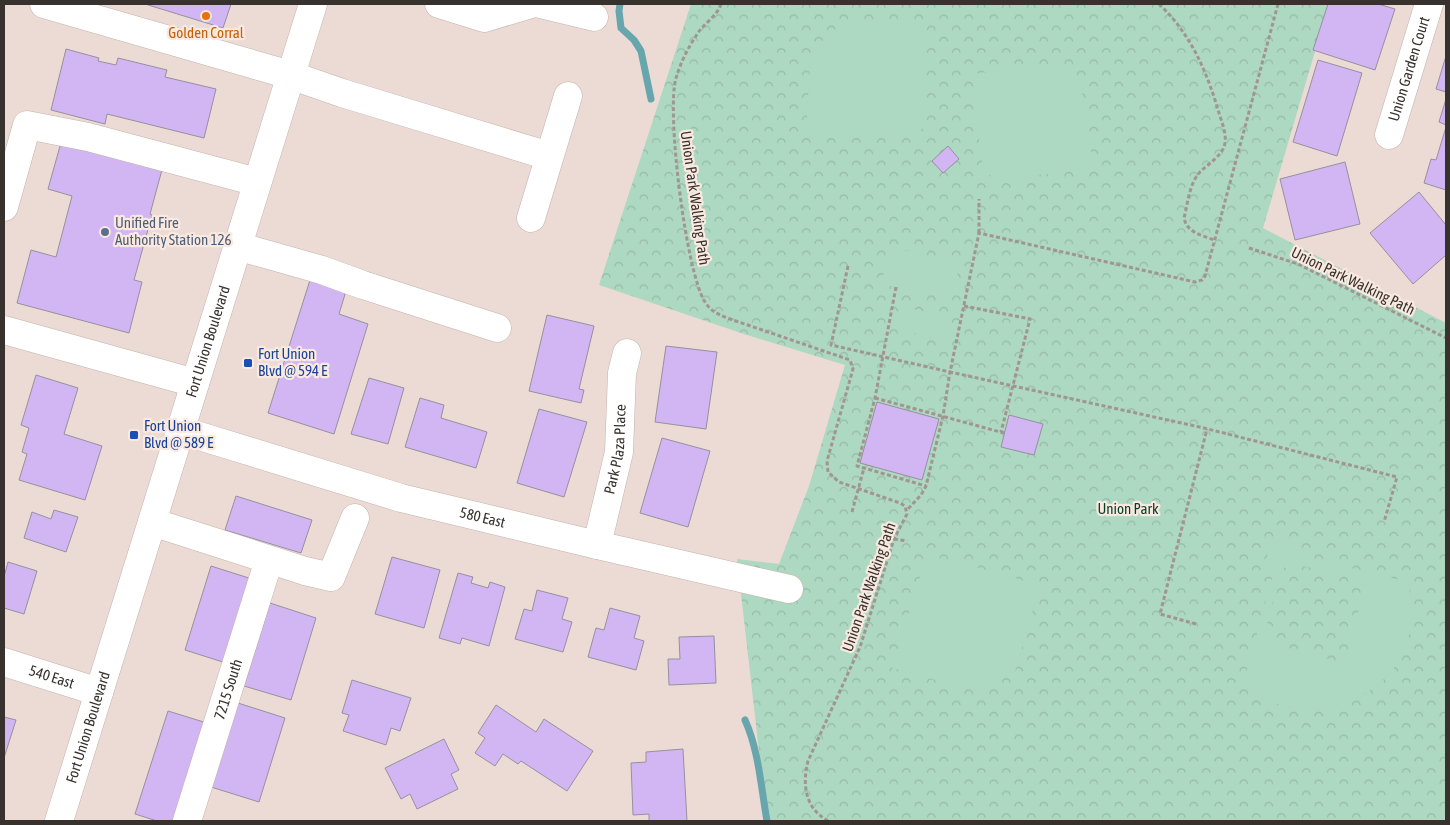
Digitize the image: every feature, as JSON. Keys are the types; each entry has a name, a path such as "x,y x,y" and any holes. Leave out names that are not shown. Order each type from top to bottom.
{"street":[{"path":"44,4 290,75 342,93 550,156"},
{"name":"Fort Union Boulevard","path":"59,821 313,4"},
{"path":"439,4 484,18 502,8 531,4"},
{"path":"540,4 594,17"},
{"name":"Union Garden Court","path":"1389,135 1429,4"},
{"path":"531,218 568,96"},
{"path":"4,207 27,125 88,137 257,182"},
{"path":"237,246 322,270 497,328"},
{"path":"4,330 195,383"},
{"name":"Park Plaza Place","path":"597,546 619,452 622,373 627,353"},
{"name":"580 East","path":"180,430 401,498 789,590"},
{"path":"152,522 305,571 331,577 355,518"},
{"name":"7215 South","path":"187,821 270,560"},
{"name":"540 East","path":"4,662 99,692"}],"path":[{"name":"Union Park Walking Path","path":"721,4 720,9 700,31 689,49 676,79 673,92 672,110 681,197 696,283 705,302 712,311 730,320 850,360 853,369 827,466 828,472 839,482 900,504 907,510 905,518 894,538 860,647 814,746 805,772 805,793 808,801 814,810 828,821"},
{"path":"1159,4 1173,17 1198,55 1210,84 1224,130 1226,139 1224,147 1194,180 1184,218 1186,225 1191,230 1214,240"},
{"path":"978,233 1195,282 1202,280 1205,276 1278,4"},
{"path":"907,510 921,495 926,486 942,416 978,233 979,199"},
{"name":"Union Park Walking Path","path":"1249,248 1298,264 1446,338"},
{"path":"848,266 831,344 1207,429 1397,477 1384,522"},
{"path":"896,287 884,357 857,466 926,486"},
{"path":"875,398 1003,432 1030,319 964,306"},
{"path":"1196,624 1160,614 1207,429"},
{"path":"852,512 864,468"},
{"path":"894,538 907,541"}],"green space":[{"name":"Union Park","path":"691,4 1329,4 1263,228 1446,323 1446,821 767,821 737,559 779,564 809,486 845,365 747,335 599,285"},
{"path":"843,22 922,24 924,127 911,138 841,136 806,131 811,51"},
{"path":"1051,64 1081,85 1093,165 1067,171 997,181 983,169 974,100 973,74"},
{"path":"890,247 960,263 952,299 881,284"},
{"path":"901,307 952,317 947,340 896,329"},
{"path":"1274,543 1287,544 1294,554 1408,582 1411,616 1409,634 1404,650 1392,671 1374,687 1354,700 1331,707 1308,709 1284,706 1263,697 1244,681 1275,567 1268,560 1267,552","holes":["1294,564 1352,577 1359,583 1363,592 1348,652 1345,656 1335,661 1281,646 1269,637 1266,629 1281,569"]},
{"path":"941,558 1040,585 1015,672 979,692 892,668 923,567"}],"building":[{"name":"Golden Corral","path":"145,4 231,4 223,28"},
{"path":"1328,4 1378,4 1395,9 1375,70 1313,50"},
{"path":"66,49 99,58 98,61 116,65 118,58 167,70 165,77 216,89 204,138 107,114 105,124 51,110"},
{"path":"1446,56 1446,92 1436,89"},
{"path":"1318,60 1362,73 1337,156 1293,142"},
{"path":"1446,99 1446,125 1439,122"},
{"path":"1446,127 1446,190 1424,183 1431,159 1436,160"},
{"name":"Unified Fire Authority Station 126","path":"62,139 163,166 134,280 142,282 129,333 17,303 31,250 56,257 72,196 48,189"},
{"path":"948,146 959,159 943,173 932,161"},
{"path":"1345,162 1360,224 1295,240 1280,179"},
{"path":"1419,192 1446,225 1446,255 1413,284 1370,233"},
{"path":"310,280 346,291 339,314 368,324 334,434 268,413"},
{"path":"547,315 594,326 579,389 584,390 581,403 529,391"},
{"path":"666,346 717,352 706,429 655,422"},
{"path":"36,375 78,388 64,434 102,446 85,500 19,480 27,454 22,452 29,428 21,425"},
{"path":"369,378 404,388 388,444 351,434"},
{"path":"420,398 444,405 441,418 487,432 476,468 405,447"},
{"path":"877,402 939,419 922,480 860,463"},
{"path":"539,409 587,422 564,497 517,483"},
{"path":"1009,415 1043,424 1034,455 1001,447"},
{"path":"662,438 710,451 688,527 640,513"},
{"path":"236,496 312,520 301,553 225,530"},
{"path":"54,510 78,517 66,552 24,538 32,512 51,519"},
{"path":"392,557 440,570 424,628 375,614"},
{"path":"8,562 37,571 24,614 4,608 4,577"},
{"path":"211,566 252,579 226,663 185,650"},
{"path":"458,573 473,577 471,583 488,588 490,582 505,587 489,646 462,638 460,644 439,638"},
{"path":"537,590 568,598 562,619 572,622 563,652 515,639 524,609 532,611"},
{"path":"270,603 316,618 291,700 244,686"},
{"path":"610,608 640,616 634,638 644,641 636,670 588,657 596,628 604,630"},
{"path":"714,636 716,683 669,685 668,659 680,659 679,637"},
{"path":"352,680 411,698 400,731 391,728 386,745 343,731 349,715 342,713"},
{"path":"238,703 285,718 259,802 211,787"},
{"path":"496,705 536,732 544,719 593,751 567,791 521,761 518,764 503,754 495,766 475,753 485,738 478,733"},
{"path":"168,711 207,723 176,821 157,821 135,814"},
{"path":"4,717 16,720 4,758"},
{"path":"444,739 459,770 451,774 458,789 417,809 410,794 401,799 385,768"},
{"path":"683,749 687,821 649,821 649,814 633,815 631,763 646,762 646,752"}],"waterway":[{"path":"620,4 621,28 634,40 641,51 651,99"},
{"path":"745,720 757,757 767,821"}],"place":[{"name":"Golden Corral","path":"206,16"},
{"name":"Unified Fire Authority Station 126","path":"105,232"},
{"name":"Fort Union Blvd @ 594 E","path":"248,363"},
{"name":"Fort Union Blvd @ 589 E","path":"134,435"}]}
